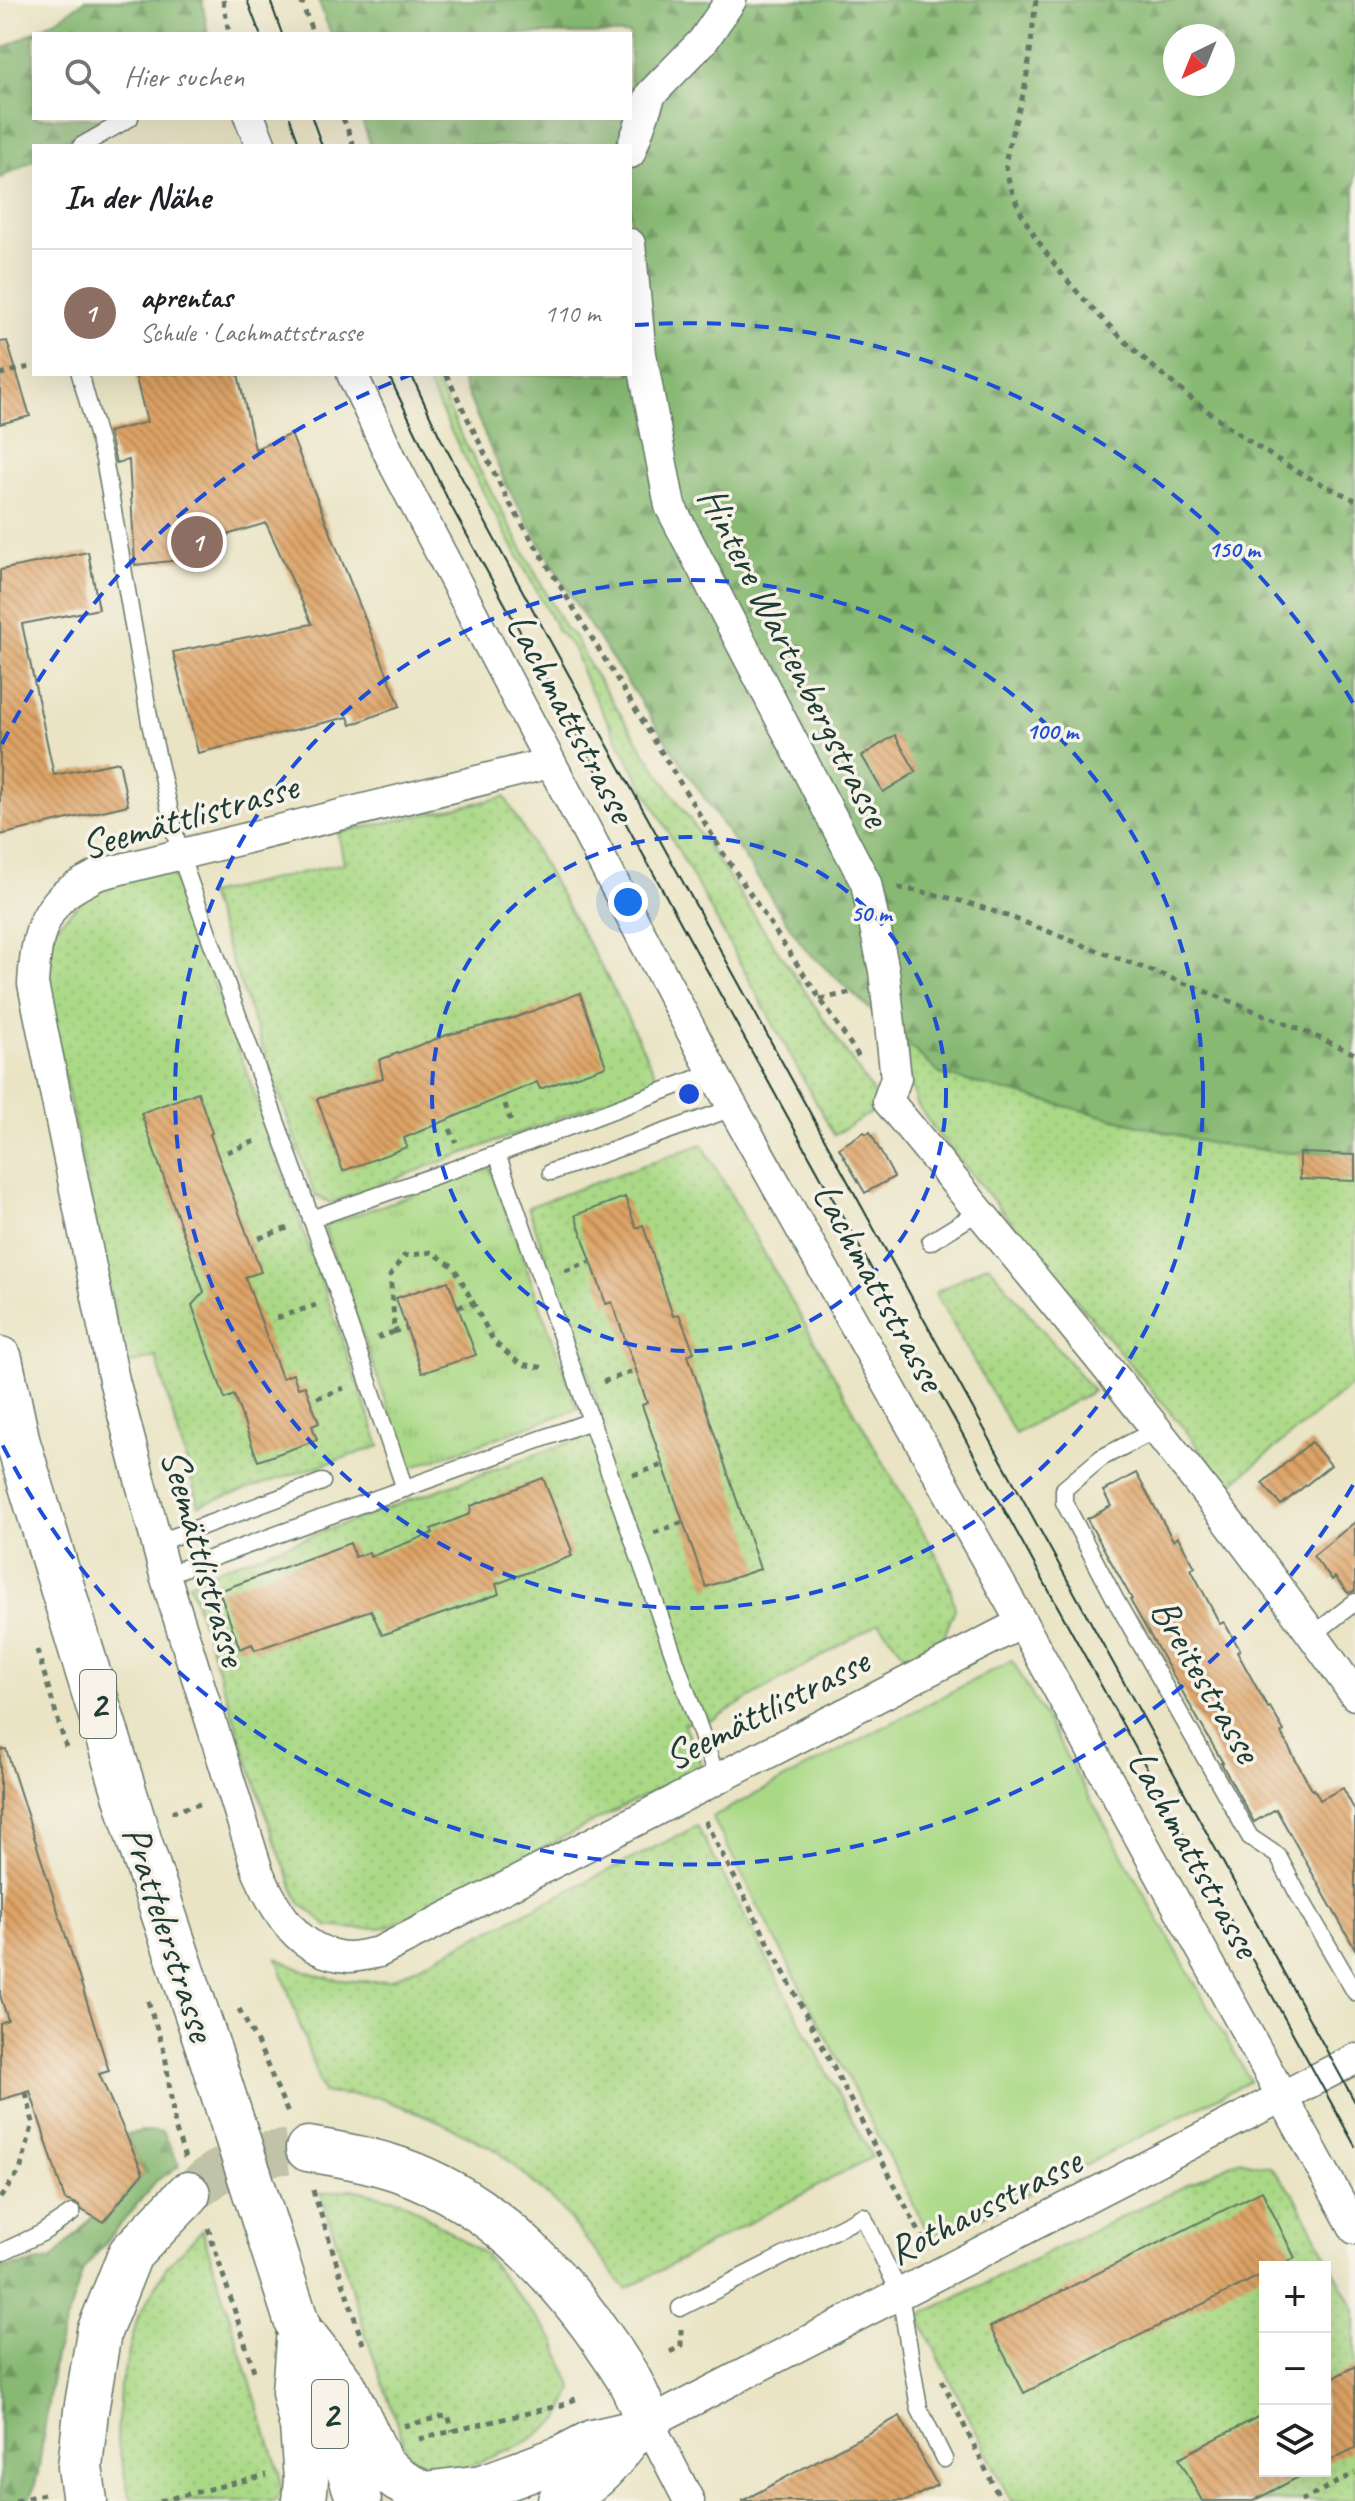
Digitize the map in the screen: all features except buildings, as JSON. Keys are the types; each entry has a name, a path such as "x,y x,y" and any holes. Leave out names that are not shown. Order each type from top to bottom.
{"main road":[{"name":"Prattelerstrasse","path":"0,1359 18,1443 140,1843 299,2329 359,2501"},
{"path":"303,2150 399,2169 451,2193 505,2228 564,2287 627,2375 640,2428"},
{"path":"71,2496 80,2467 99,2332 130,2254 194,2194"},
{"path":"299,2329 345,2388 381,2464 398,2480 424,2494 483,2487 562,2458 593,2442 640,2428"},
{"path":"292,2486 306,2480 302,2427 294,2392 299,2329"},
{"path":"560,2501 605,2470 640,2428"}],"street":[{"path":"632,147 651,94 703,41 731,0"},
{"path":"251,120 260,144"},
{"name":"Hintere Wartenbergstrasse","path":"632,264 641,354 670,506 866,883 884,971 896,1078 888,1101"},
{"name":"Lachmattstrasse","path":"353,376 394,464 713,1072 1022,1623 1355,2229"},
{"name":"Seemättlistrasse","path":"550,763 97,875 65,894 44,921 35,949 33,984 114,1380 165,1575 258,1872 275,1909 295,1933 319,1950 349,1957 379,1952 1022,1623"},
{"path":"888,1101 1157,1429 1355,1695"},
{"name":"Rothausstrasse","path":"640,2428 1355,2059"},
{"path":"640,2428 689,2501"}],"lane":[{"path":"84,144 126,120"},
{"path":"81,376 104,459 151,728 180,855 340,1298 405,1489"},
{"path":"311,1219 497,1154 713,1072"},
{"path":"551,1172 733,1108"},
{"path":"497,1154 717,1778"},
{"path":"930,1242 980,1211"},
{"path":"165,1575 591,1421"},
{"name":"Breitestrasse","path":"1157,1429 1101,1458 1064,1489 1064,1502 1115,1599 1250,1837 1278,1856 1355,1992"},
{"path":"157,1543 322,1482"},
{"path":"1313,1635 1355,1602"},
{"path":"0,2253 42,2233 72,2213"},
{"path":"680,2308 863,2216 900,2294 919,2408 944,2459"}],"path":[{"path":"223,0 229,32"},
{"path":"301,0 312,32"},
{"path":"1036,0 1025,87 1005,165 1024,222 1069,283 1154,369 1223,423 1282,462 1355,500"},
{"path":"344,120 353,144"},
{"path":"0,374 32,366"},
{"path":"447,376 507,499 723,853 888,1101"},
{"path":"866,883 926,891 985,908 1288,1023 1355,1054"},
{"path":"227,1152 280,1132"},
{"path":"393,1332 390,1276 404,1256 432,1252 454,1267 494,1342 520,1364 542,1369 571,1363"},
{"path":"277,1318 340,1298"},
{"path":"458,1307 475,1302"},
{"path":"356,1346 406,1328"},
{"path":"580,1391 636,1370"},
{"path":"34,1640 69,1755"},
{"path":"689,1792 940,2273"},
{"path":"178,1825 174,1811 234,1794"},
{"path":"147,2000 165,2054 175,2127 194,2194 257,2379"},
{"path":"236,2003 259,2046 303,2150 367,2357"},
{"path":"0,2198 20,2171 33,2123 26,2092"},
{"path":"940,2377 1001,2501"},
{"path":"419,2439 562,2405 580,2397"},
{"path":"392,2429 448,2415 453,2431"},
{"path":"1300,2499 1355,2473"},
{"path":"160,2501 292,2486"},
{"path":"15,2501 71,2496"}],"green space":[{"path":"85,0 202,0 208,32 34,32"},
{"path":"318,0 1355,0 1355,1151 1289,1153 1208,1143 940,1074 805,949 580,611 506,485 460,376 632,376 632,144 370,144 362,120 632,120 632,32 330,32"},
{"path":"32,33 32,120 99,120 60,144 32,144 32,161 0,178 0,50"},
{"path":"424,376 433,376 464,441 565,628 574,636 592,670 662,778 882,1106 834,1135 584,678 574,649 558,631"},
{"path":"505,797 607,977 659,1081 330,1203 315,1195 208,894 344,863 338,833"},
{"path":"172,871 380,1446 199,1505 156,1357 125,1365 45,984 55,927 85,898 118,878"},
{"path":"904,1040 940,1074 1289,1153 1355,1151 1355,1382 1228,1487 1187,1432 935,1131 917,1104 908,1073"},
{"path":"702,1144 938,1558 949,1583 955,1609 944,1636 907,1658 879,1623 712,1720 683,1723 702,1766 389,1927 356,1929 327,1926 299,1902 278,1850 189,1583 219,1569 607,1429 528,1207"},
{"path":"490,1168 578,1409 410,1468 323,1226"},
{"path":"988,1264 1093,1391 1015,1434 935,1293"},
{"path":"1012,1660 1250,2081 933,2242 712,1817"},
{"path":"697,1826 872,2157 626,2289 557,2204 498,2151 437,2120 377,2097 323,2093 277,1958 332,1979 391,1980"},
{"path":"142,2131 163,2132 179,2166 156,2181 83,2270 55,2355 38,2473 30,2501 0,2501 0,2269 52,2260 93,2216 104,2222 143,2173 126,2135"},
{"path":"1238,2160 1270,2167 1294,2194 1329,2261 1259,2261 1259,2477 1331,2477 1331,2264 1355,2310 1355,2501 1011,2501 918,2316"},
{"path":"352,2189 403,2201 484,2254 555,2341 573,2390 560,2419 522,2445 462,2469 430,2467 408,2454 321,2193"},
{"path":"202,2230 279,2472 282,2490 275,2501 133,2501 129,2494 117,2440 120,2386 138,2317 167,2266"}],"tunnel":[{"path":"188,2194 218,2172 260,2155 308,2149"}],"tram line":[{"path":"247,0 259,32"},
{"path":"270,0 281,32"},
{"path":"291,120 299,144"},
{"path":"313,120 321,144"},
{"path":"389,376 451,506 1355,2146"},
{"path":"412,376 439,435 505,559 1355,2102"}],"place":[{"name":"aprentas","path":"197,542"}]}
